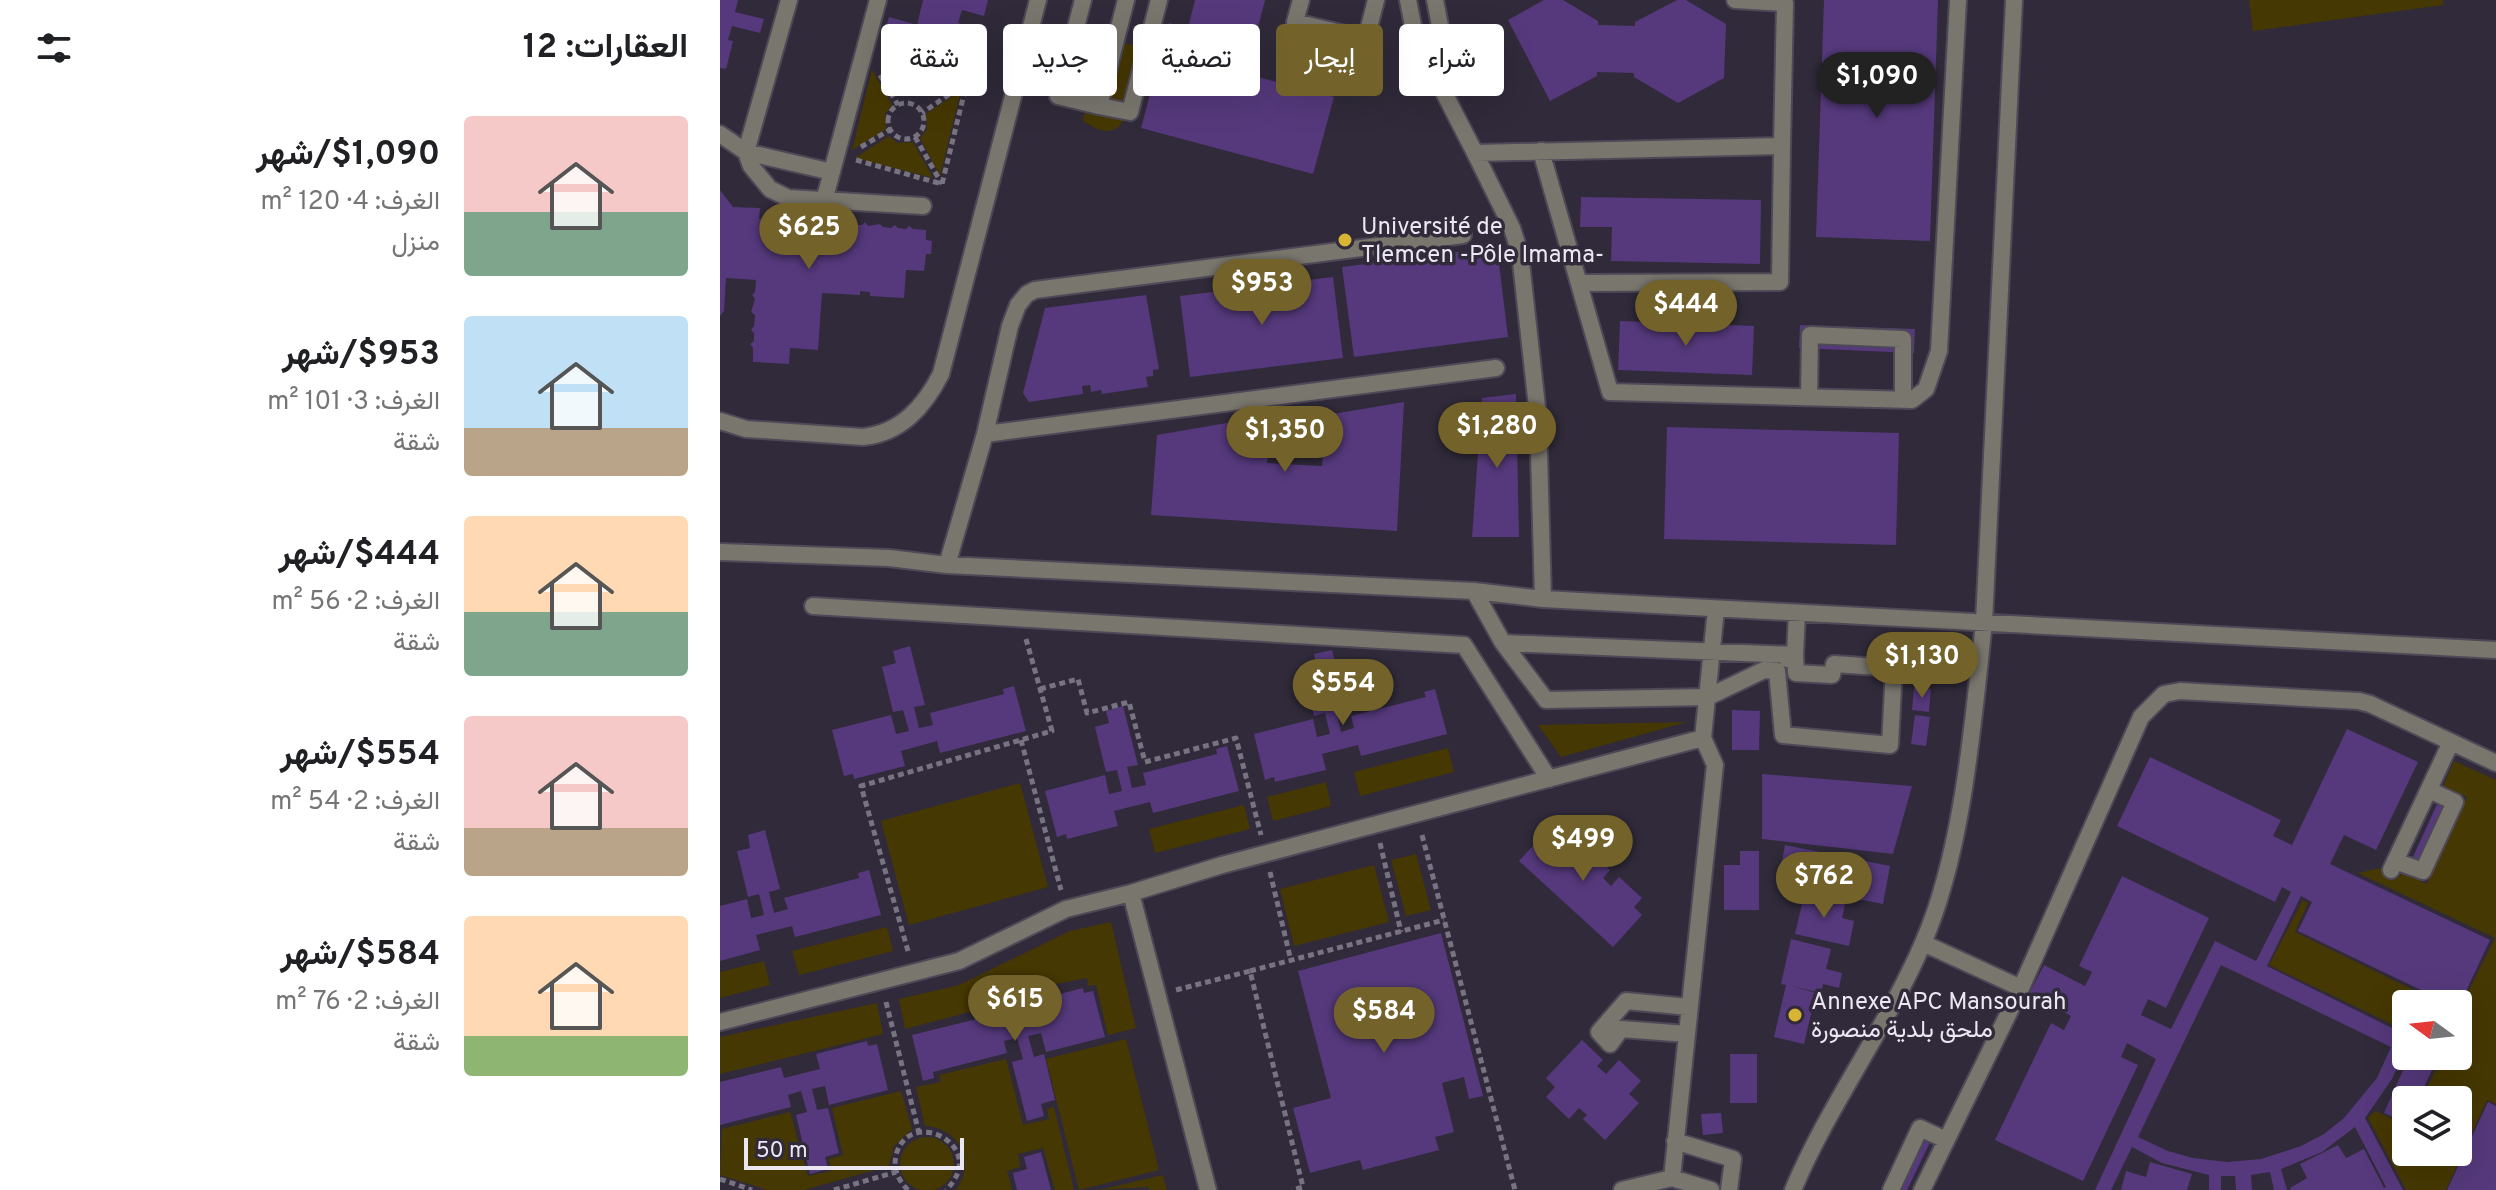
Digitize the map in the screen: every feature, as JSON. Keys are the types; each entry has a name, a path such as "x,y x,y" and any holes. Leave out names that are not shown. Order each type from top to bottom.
{"street":[{"path":"789,0 746,152 751,166 770,189 788,198 923,206"},
{"path":"824,201 878,0"},
{"path":"720,421 746,429 863,437 879,435 908,419 926,400 941,374 1038,0"},
{"path":"1083,0 1058,96 1130,112 1159,0"},
{"path":"1099,106 1126,0"},
{"path":"1301,0 1295,22 1366,39 1376,0"},
{"path":"1408,0 1413,24"},
{"path":"1435,0 1440,24"},
{"path":"1580,283 1780,282 1785,3 1735,0"},
{"path":"1541,151 1610,392 1912,400 1926,389 1939,351 1958,0"},
{"path":"1793,1190 1923,943 1948,869 1974,711 1984,622 2014,0"},
{"path":"1445,96 1512,228 1520,253 1538,416 1543,599"},
{"path":"720,134 746,152 832,172"},
{"path":"1475,153 1782,146"},
{"path":"947,565 985,434 1010,326 1018,305 1027,294 1035,290 1463,235"},
{"path":"1809,397 1810,335 1903,339 1903,400"},
{"path":"985,434 1496,368"},
{"path":"720,552 889,558 947,565 1474,591 1543,599 1716,609 2496,650"},
{"path":"1474,591 1503,643 1546,700 1708,697 1795,655"},
{"path":"813,606 1464,645 1549,779"},
{"path":"1672,1178 1715,765 1703,738 1716,609"},
{"path":"1764,670 1777,671 1783,735 1890,745 1894,668 1834,664 1832,675 1796,673 1797,613"},
{"path":"1503,643 1795,655"},
{"path":"1922,1190 2021,988 2141,717 2164,694 2180,691 2359,701 2496,763"},
{"path":"720,1022 959,961 1066,909 1703,738"},
{"path":"2429,790 2455,802 2423,871 2393,865 2451,742"},
{"path":"1131,893 1208,1190"},
{"path":"1923,943 2021,988"},
{"path":"1687,1034 1621,1029 1610,1044 1599,1032 1626,1001 1689,1007"},
{"path":"1891,1190 1920,1128 1946,1140"},
{"path":"1675,1141 1733,1159 1729,1190"},
{"path":"1622,1190 1672,1178 1711,1190"}],"path":[{"path":"922,113 963,85 966,86 937,204 923,206"},
{"path":"914,105 922,113 923,127 915,137 906,139 896,135 889,126 890,115 896,106 914,105"},
{"path":"915,137 942,184"},
{"path":"845,157 942,184"},
{"path":"914,973 861,786 1052,731 1020,619"},
{"path":"1040,689 1078,679 1087,713 1129,702 1145,762 1236,738 1291,961"},
{"path":"1021,740 1066,909"},
{"path":"1417,814 1515,1190"},
{"path":"1376,825 1401,932"},
{"path":"1157,995 1444,920"},
{"path":"1250,971 1303,1187 1292,1190"},
{"path":"881,981 919,1133"},
{"path":"908,1190 896,1172 897,1150 907,1139 919,1133 941,1135 956,1150 959,1171 946,1190"},
{"path":"834,1190 896,1172"},
{"path":"720,1179 752,1190"}],"shaded area":[{"path":"2249,0 2443,0 2443,5 2253,31"},
{"path":"1117,43 1133,45 1133,89 1123,120 1118,127 1104,131 1082,120 1092,96 1117,96"},
{"path":"872,69 881,85 881,96 887,96 892,105 885,114 886,129 852,150"},
{"path":"952,96 960,96 940,176 920,138 927,129 926,114"},
{"path":"889,136 898,143 913,142 933,178 855,158"},
{"path":"1687,722 1561,757 1538,725"},
{"path":"1448,748 1454,772 1360,796 1354,772"},
{"path":"2454,761 2496,780 2496,1104 2487,1100 2472,1133 2472,1086 2428,1086 2436,1070 2472,1070 2472,990 2469,990 2495,938 2358,873 2381,868 2400,877 2402,872 2427,884 2467,797 2443,786"},
{"path":"1326,782 1331,806 1273,821 1267,797"},
{"path":"1020,783 1048,887 909,925 881,821"},
{"path":"1244,805 1250,829 1155,853 1149,829"},
{"path":"1416,854 1431,910 1406,916 1391,860"},
{"path":"1374,865 1389,922 1294,946 1280,889"},
{"path":"2303,900 2308,903 2295,932 2413,990 2392,990 2392,1024 2269,965"},
{"path":"1111,922 1136,1028 1108,1035 1096,985 1088,986 1087,978 1045,986 1045,992 905,1029 899,999 959,985 1070,931"},
{"path":"887,927 893,951 799,975 792,951"},
{"path":"764,961 770,985 720,998 720,972"},
{"path":"877,1003 883,1034 720,1074 720,1037"},
{"path":"1126,1039 1159,1170 1079,1190 1046,1059"},
{"path":"1006,1059 1023,1125 1049,1119 1047,1109 1054,1107 1074,1190 1055,1190 1043,1148 1018,1154 1020,1167 1007,1171 1012,1190 956,1190 965,1168 961,1148 947,1133 925,1126 916,1087 941,1082 939,1075"},
{"path":"901,1091 912,1129 894,1146 889,1166 804,1190 767,1190 720,1175 722,1129 790,1112 808,1176 831,1171 829,1159 843,1155 832,1108"},
{"path":"2375,1111 2392,1119 2392,1163 2368,1118"},
{"path":"927,1137 946,1145 954,1164 946,1183 927,1191 908,1183 900,1164 908,1145"},
{"path":"2393,1166 2457,1166 2446,1190 2406,1190"},
{"path":"1163,1175 1167,1190 1149,1190 1148,1187 1099,1190"}],"building":[{"path":"720,0 738,0 735,12 764,19 760,33 732,26 728,40 733,41 726,69 720,68"},
{"path":"923,0 988,0 984,16 962,10 958,23 962,24 917,24"},
{"path":"1195,0 1265,0 1259,24 1189,24"},
{"path":"1544,0 1563,0 1598,21 1598,25 1635,26 1635,22 1677,0 1686,0 1726,24 1724,78 1678,103 1634,77 1634,73 1597,72 1597,76 1550,101 1508,20"},
{"path":"1824,0 1938,0 1930,241 1816,237"},
{"path":"889,17 914,24 887,24"},
{"path":"1260,78 1276,82 1276,96 1334,97 1313,174 1141,128 1150,96 1260,96"},
{"path":"720,190 733,207 760,208 759,219 845,224 848,221 851,225 865,222 868,226 880,224 891,228 895,225 898,228 906,229 909,226 926,230 926,240 932,241 931,254 926,254 924,271 906,270 904,298 870,296 870,292 860,291 860,295 822,293 818,350 790,348 789,364 753,362 750,344 754,341 751,330 755,315 751,312 756,280 726,278 724,311 720,316"},
{"path":"1581,197 1761,200 1760,264 1611,261 1612,227 1580,227"},
{"path":"1497,247 1508,337 1354,357 1342,267"},
{"path":"1333,277 1343,358 1190,377 1180,296"},
{"path":"1146,295 1159,369 1153,370 1153,376 1146,377 1148,387 1102,394 1101,390 1091,392 1090,385 1082,386 1083,394 1029,402 1023,393 1045,308"},
{"path":"1620,321 1754,326 1752,375 1618,370"},
{"path":"1800,325 1915,329 1914,353 1799,348"},
{"path":"1516,394 1519,537 1472,537 1482,398"},
{"path":"1404,402 1397,531 1151,515 1157,435 1273,415 1267,463 1322,466 1327,415"},
{"path":"1667,427 1899,433 1896,545 1664,539"},
{"path":"910,646 925,705 914,707 919,728 933,725 930,713 1004,694 1003,689 1014,686 1026,731 940,753 937,741 901,751 905,766 854,779 853,774 844,776 832,730 891,715 896,734 909,731 903,710 893,712 882,667 896,663 893,651"},
{"path":"1332,650 1346,708 1336,711 1341,732 1354,728 1351,716 1426,697 1424,692 1435,689 1447,734 1361,756 1358,745 1322,754 1326,770 1275,782 1274,777 1265,780 1254,734 1313,719 1317,737 1330,734 1325,713 1314,716 1303,670 1317,667 1314,654"},
{"path":"1914,687 1931,689 1929,712 1912,710"},
{"path":"1123,706 1138,765 1127,767 1132,788 1146,785 1143,773 1217,754 1216,749 1227,746 1239,791 1153,813 1150,802 1114,811 1118,826 1067,839 1066,834 1057,837 1045,791 1105,775 1109,794 1122,791 1117,770 1106,772 1095,727 1109,723 1106,711"},
{"path":"1732,710 1760,711 1759,750 1732,750"},
{"path":"1915,715 1930,717 1926,746 1911,744"},
{"path":"2347,729 2418,762 2376,850 2344,835 2330,864 2490,940 2467,990 2421,990 2298,931 2312,902 2301,896 2267,966 2392,1028 2392,1070 2396,1070 2365,1118 2403,1190 2291,1190 2307,1178 2300,1164 2338,1145 2346,1158 2364,1149 2386,1187 2355,1127 2322,1152 2281,1169 2287,1190 2274,1190 2270,1172 2251,1175 2252,1190 2236,1190 2235,1176 2221,1176 2221,1190 2209,1190 2209,1175 2162,1163 2132,1147 2111,1190 2095,1190 2156,1059 2127,1043 2121,1057 2138,1065 2083,1181 1995,1140 2051,1023 2064,1030 2071,1016 2029,994 2044,965 2085,986 2092,972 2079,966 2122,876 2209,918 2166,1008 2148,999 2141,1015 2171,1029 2215,941 2256,961 2291,892 2282,887 2275,902 2117,826 2150,757 2281,820 2273,836 2292,845","holes":["2221,965 2391,1047 2377,1078 2344,1118 2324,1134 2301,1146 2261,1159 2227,1162 2193,1158 2138,1137"]},
{"path":"1762,774 1912,786 1893,854 1762,839"},
{"path":"2443,791 2461,800 2426,878 2407,870"},
{"path":"1570,824 1593,844 1588,849 1610,870 1603,878 1611,886 1619,877 1642,898 1634,907 1642,915 1613,947 1519,861 1550,827 1560,836"},
{"path":"765,830 780,889 769,892 774,913 788,909 784,898 859,878 858,873 869,870 881,915 795,937 792,926 756,935 760,950 720,961 720,906 747,899 751,918 764,915 759,894 748,897 737,851 750,848 748,835"},
{"path":"1785,845 1890,866 1883,904 1778,883"},
{"path":"1740,851 1759,851 1759,910 1724,910 1724,865 1740,865"},
{"path":"1805,891 1846,901 1842,918 1854,921 1849,946 1795,934"},
{"path":"1441,933 1483,1096 1469,1099 1464,1077 1442,1083 1454,1132 1435,1137 1439,1150 1363,1170 1360,1160 1310,1173 1293,1108 1331,1098 1298,971"},
{"path":"1791,939 1831,949 1826,969 1842,973 1839,988 1823,984 1821,993 1792,986 1816,993 1804,1044 1774,1037 1786,985 1781,984"},
{"path":"1083,988 1084,993 1093,991 1105,1037 1046,1052 1041,1033 1028,1036 1034,1057 1044,1054 1055,1100 1041,1104 1044,1116 1027,1121 1012,1062 1023,1059 1017,1038 1004,1041 1007,1053 933,1072 934,1078 923,1081 912,1035 997,1014 1000,1025 1037,1016 1033,1001"},
{"path":"1582,1040 1603,1060 1597,1066 1606,1074 1619,1060 1641,1081 1629,1094 1639,1103 1605,1140 1583,1119 1587,1115 1579,1108 1569,1119 1546,1097 1555,1087 1546,1078"},
{"path":"867,1041 868,1046 877,1044 888,1090 829,1105 825,1086 812,1089 817,1110 828,1108 839,1153 825,1157 828,1169 810,1174 796,1115 807,1112 801,1091 788,1095 791,1107 720,1125 720,1082 781,1067 784,1078 820,1069 816,1054"},
{"path":"1730,1054 1757,1054 1757,1103 1730,1103"},
{"path":"2403,1070 2432,1070 2425,1086 2396,1086"},
{"path":"2392,1095 2392,1117 2384,1113"},
{"path":"2488,1102 2496,1106 2496,1190 2447,1190 2458,1166 2472,1166 2472,1136"},
{"path":"1721,1113 1723,1133 1703,1135 1701,1114"},
{"path":"1918,1121 1936,1130 1907,1190 1885,1190"},
{"path":"1041,1152 1051,1190 1017,1190 1013,1173 1027,1169 1024,1157"},
{"path":"2150,1162 2192,1174 2187,1190 2121,1190 2126,1171 2146,1177"}],"place":[{"name":"Université de Tlemcen -Pôle Imama-","path":"1345,240"},
{"name":"Annexe APC Mansourah ملحق بلدية منصورة","path":"1795,1015"}]}
